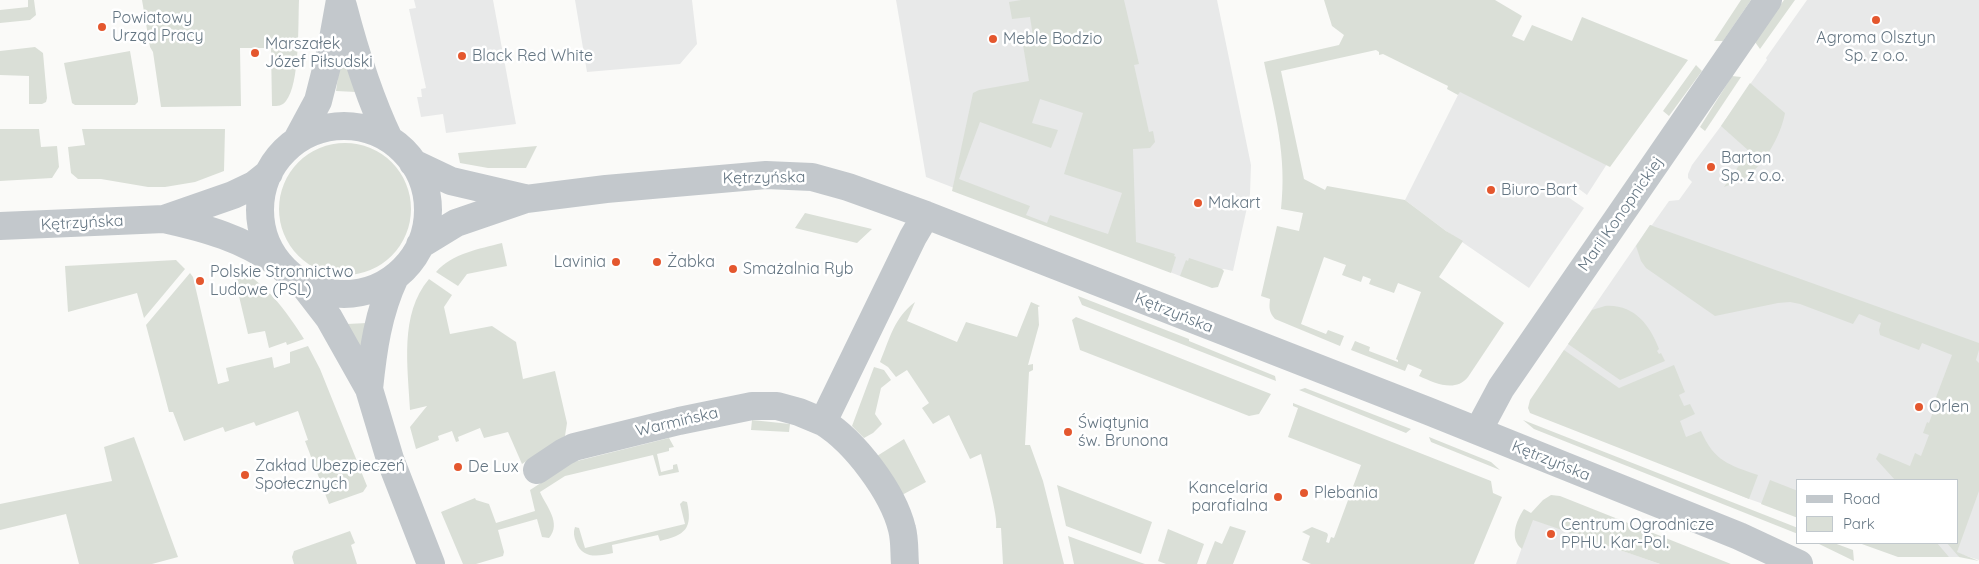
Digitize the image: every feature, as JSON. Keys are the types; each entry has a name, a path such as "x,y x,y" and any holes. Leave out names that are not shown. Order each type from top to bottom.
{"street":[{"path":"341,0 372,102 390,139"},
{"path":"297,140 318,101 341,0"},
{"name":"Marii Konopnickiej","path":"1478,431 1501,388 1768,0"},
{"path":"346,126 373,131 390,139 413,162 423,181 427,199 427,226 412,259 395,277 377,287 351,294 324,292 291,276 279,263 265,239 260,219 260,198 269,173 281,154 297,140 319,130 346,126"},
{"name":"Kętrzyńska","path":"413,162 451,181 526,199"},
{"name":"Kętrzyńska","path":"0,226 164,218 233,195 254,184 269,173"},
{"name":"Kętrzyńska","path":"420,244 456,223 488,210 526,199 606,189 766,175 812,177 848,187 926,215 1478,431 1739,536 1799,564"},
{"path":"823,422 913,237 926,215"},
{"name":"Kętrzyńska","path":"164,218 230,237 255,248 279,263"},
{"path":"369,389 373,351 380,315 395,277"},
{"path":"302,283 329,318 369,389 390,459 431,564"},
{"name":"Warmińska","path":"537,470 574,447 752,406 777,406 799,412 823,422 840,434 856,450 887,496 897,515 902,530 905,564"}],"shaded area":[{"name":"Black Red White","path":"414,0 493,0 516,124 446,133 443,114 421,117 417,97 422,97 421,89 426,88 409,9 416,8"},
{"path":"575,0 692,0 697,44 680,64 587,72"},
{"path":"896,0 1217,0 1251,165 1250,194 1233,271 1224,269 1180,276 926,177"},
{"path":"1807,0 1979,0 1979,560 1957,553 1959,557 1949,557 1884,544 1959,544 1959,479 1796,479 1796,515 1749,499 1597,435 1542,385 1650,225 1652,225 1669,201 1679,200 1692,182 1688,178 1688,174 1692,165 1767,60 1766,58"},
{"name":"Biuro-Bart","path":"1460,91 1607,164 1587,195 1575,186 1568,197 1584,208 1529,288 1446,231 1405,200"},
{"name":"Centrum Ogrodnicze PPHU. Kar-Pol.","path":"1532,519 1660,564 1516,564"}],"green space":[{"path":"28,0 34,0 36,15 30,20 0,23 0,10 28,7"},
{"path":"142,0 299,0 296,68 291,93 286,101 283,104 272,106 271,48 240,48 241,106 161,107 153,52 150,47"},
{"path":"1021,0 1124,0 1139,64 1134,65 1149,132 1153,131 1155,142 1150,148 1133,149 1136,242 1175,254 1174,256 1176,257 1171,273 952,191 973,93 979,90 1029,81 1023,45 1029,37 1033,36 1030,17 1012,19 1009,2","holes":["1040,99 1083,113 1064,174 1122,193 1108,234 1050,215 1047,223 1026,215 1030,206 959,179 980,122 1051,148 1058,130 1032,123"]},
{"path":"1324,0 1495,0 1522,16 1512,36 1524,41 1532,25 1572,41 1582,17 1688,60 1610,167 1460,92 1458,95 1447,89 1448,86 1383,54 1379,55 1379,52 1376,50 1281,71 1304,179 1325,190 1327,186 1405,200 1446,231 1463,241 1439,277 1504,323 1468,377 1457,385 1438,384 1419,376 1422,370 1408,364 1405,371 1351,350 1355,341 1370,347 1369,351 1398,362 1396,359 1421,292 1398,283 1394,293 1369,284 1371,279 1363,276 1361,282 1342,275 1346,265 1324,257 1301,324 1326,334 1328,330 1344,336 1340,346 1275,319 1270,310 1270,299 1261,296 1277,226 1299,231 1303,213 1281,209 1281,152 1276,117 1264,62 1339,45 1344,35 1332,26"},
{"path":"1741,0 1751,0 1723,41 1714,41"},
{"path":"1784,0 1795,0 1760,49 1755,42"},
{"path":"343,42 356,92 336,91"},
{"path":"35,47 43,53 47,98 46,102 42,104 29,104 29,76 0,75 0,51"},
{"path":"130,51 138,98 138,102 135,105 75,105 72,103 64,63"},
{"path":"1696,65 1702,71 1669,116 1663,111"},
{"path":"1732,76 1741,77 1705,131 1700,127"},
{"path":"1750,83 1785,113 1783,122 1776,139 1760,165 1746,177 1724,187 1749,151 1721,126"},
{"path":"0,129 39,129 41,147 57,146 59,167 52,178 0,181"},
{"path":"82,129 225,129 224,171 195,182 165,187 148,187 101,179 78,179 71,173 68,147 85,145"},
{"path":"345,143 358,144 370,148 392,162 406,184 410,196 410,222 406,234 392,256 370,270 358,274 345,275 332,274 320,270 298,256 284,234 280,222 279,209 280,196 284,184 298,162 320,148 332,144"},
{"path":"537,146 526,168 488,168 460,163 458,153"},
{"path":"805,213 872,229 857,243 795,228"},
{"path":"1650,225 1979,343 1976,360 1979,363 1979,491 1957,552 1979,561 1959,557 1948,544 1959,544 1959,479 1894,479 1876,459 1879,453 1910,466 1915,453 1921,456 1929,435 1923,433 1927,422 1929,423 1937,401 1935,400 1952,355 1922,343 1919,350 1880,335 1881,323 1859,314 1853,324 1790,302 1715,316 1646,268 1641,261 1636,246"},
{"path":"502,243 507,266 467,274 458,286 436,272 458,256"},
{"path":"1189,258 1224,271 1218,287 1212,288 1180,276 1186,260 1188,261"},
{"path":"176,260 185,269 144,318 137,293 68,312 65,266"},
{"path":"232,267 243,272 264,287 282,307 304,339 287,345 286,342 269,348 265,331 248,334"},
{"path":"190,273 193,277 218,384 229,381 226,368 272,357 274,368 290,363 290,352 308,346 320,369 367,486 363,492 329,504 305,441 308,440 298,411 256,426 254,422 225,432 223,427 184,441 173,412 169,412 146,325"},
{"path":"429,279 452,295 444,307 450,334 492,326 516,342 523,379 555,371 567,423 565,436 522,464 508,432 484,438 480,428 458,437 459,441 456,442 452,431 438,436 439,440 416,449 410,427 427,406 410,410 407,342 413,308 419,293"},
{"path":"1078,296 1189,339 1189,341 1275,376 1276,381 1082,305"},
{"path":"915,302 907,321 957,342 966,322 1017,337 1031,302 1040,306 1038,307 1039,325 1028,365 1033,364 1033,370 1029,372 1025,445 1030,445 1043,481 1064,564 1003,564 1001,528 996,528 993,504 981,454 970,459 949,415 933,424 922,408 929,403 907,370 896,377 888,367 880,362 897,322"},
{"path":"1605,306 1624,308 1640,318 1651,332 1659,349 1657,351 1659,354 1661,353 1665,361 1620,380 1568,344 1592,310"},
{"path":"1076,317 1271,394 1259,414 1249,416 1080,350 1072,320"},
{"path":"367,323 367,365 347,324"},
{"path":"1564,350 1619,388 1674,365 1685,392 1679,395 1684,406 1690,404 1695,414 1680,421 1686,437 1701,431 1711,449 1717,455 1731,465 1758,475 1749,499 1530,413 1528,408 1530,400"},
{"path":"874,367 884,370 891,380 881,388 875,414 882,424 873,433 864,438 852,426"},
{"path":"1305,388 1411,429 1406,433 1299,390"},
{"path":"1293,403 1491,481 1493,493 1502,497 1474,564 1311,564 1302,560 1310,536 1302,532 1312,527 1327,533 1326,542 1329,543 1331,537 1334,538 1361,465 1288,437 1298,408 1293,406"},
{"path":"752,420 790,424 789,432 751,430"},
{"path":"1523,420 1796,527 1796,533 1534,429"},
{"path":"134,437 178,557 152,564 79,564 66,514 0,530 0,504 112,481 104,447"},
{"path":"1429,437 1491,462 1500,470 1431,442"},
{"path":"669,438 674,447 669,448 669,451 657,454 661,472 673,469 673,465 677,464 679,472 659,476 653,455 565,476 540,492 552,515 554,526 549,538 542,537 537,519 498,530 504,552 503,556 476,564 463,564 441,512 475,498 489,504 496,523 535,511 530,490 573,462"},
{"path":"904,439 926,482 902,495 877,456"},
{"path":"1770,480 1796,490 1796,517 1761,504"},
{"path":"1057,485 1152,522 1141,554 1066,526"},
{"path":"1551,495 1560,496 1731,564 1660,564 1533,520 1522,549 1518,545 1515,535 1516,524 1521,514 1524,509 1531,513 1543,500"},
{"path":"683,501 687,502 689,511 688,525 676,536 660,541 658,535 612,545 613,553 597,556 583,552 576,542 575,527 579,528 585,548 685,524 680,504"},
{"path":"1230,526 1246,531 1233,564 1206,564 1215,541 1222,544"},
{"path":"1168,529 1204,544 1197,564 1166,564 1158,561"},
{"path":"350,531 355,543 351,545 357,564 294,564 292,557 294,551"},
{"path":"1068,536 1139,562 1145,564 1074,564"},
{"path":"1819,544 1837,544 1853,550 1854,561"},
{"path":"1862,544 1938,544 1949,557 1898,557"}],"place":[{"name":"Agroma Olsztyn Sp. z o.o.","path":"1876,20"},
{"name":"Powiatowy Urząd Pracy","path":"102,27"},
{"name":"Meble Bodzio","path":"993,39"},
{"name":"Marszałek Józef Piłsudski","path":"255,53"},
{"name":"Black Red White","path":"462,56"},
{"name":"Barton Sp. z o.o.","path":"1711,167"},
{"name":"Biuro-Bart","path":"1491,190"},
{"name":"Makart","path":"1198,203"},
{"name":"Lavinia","path":"616,262"},
{"name":"Żabka","path":"657,262"},
{"name":"Smażalnia Ryb","path":"733,269"},
{"name":"Polskie Stronnictwo Ludowe (PSL)","path":"200,281"},
{"name":"Orlen","path":"1919,407"},
{"name":"Świątynia św. Brunona","path":"1068,432"},
{"name":"De Lux","path":"458,467"},
{"name":"Zakład Ubezpieczeń Społecznych","path":"245,475"},
{"name":"Plebania","path":"1304,493"},
{"name":"Kancelaria parafialna","path":"1278,497"},
{"name":"Centrum Ogrodnicze PPHU. Kar-Pol.","path":"1551,534"}]}
